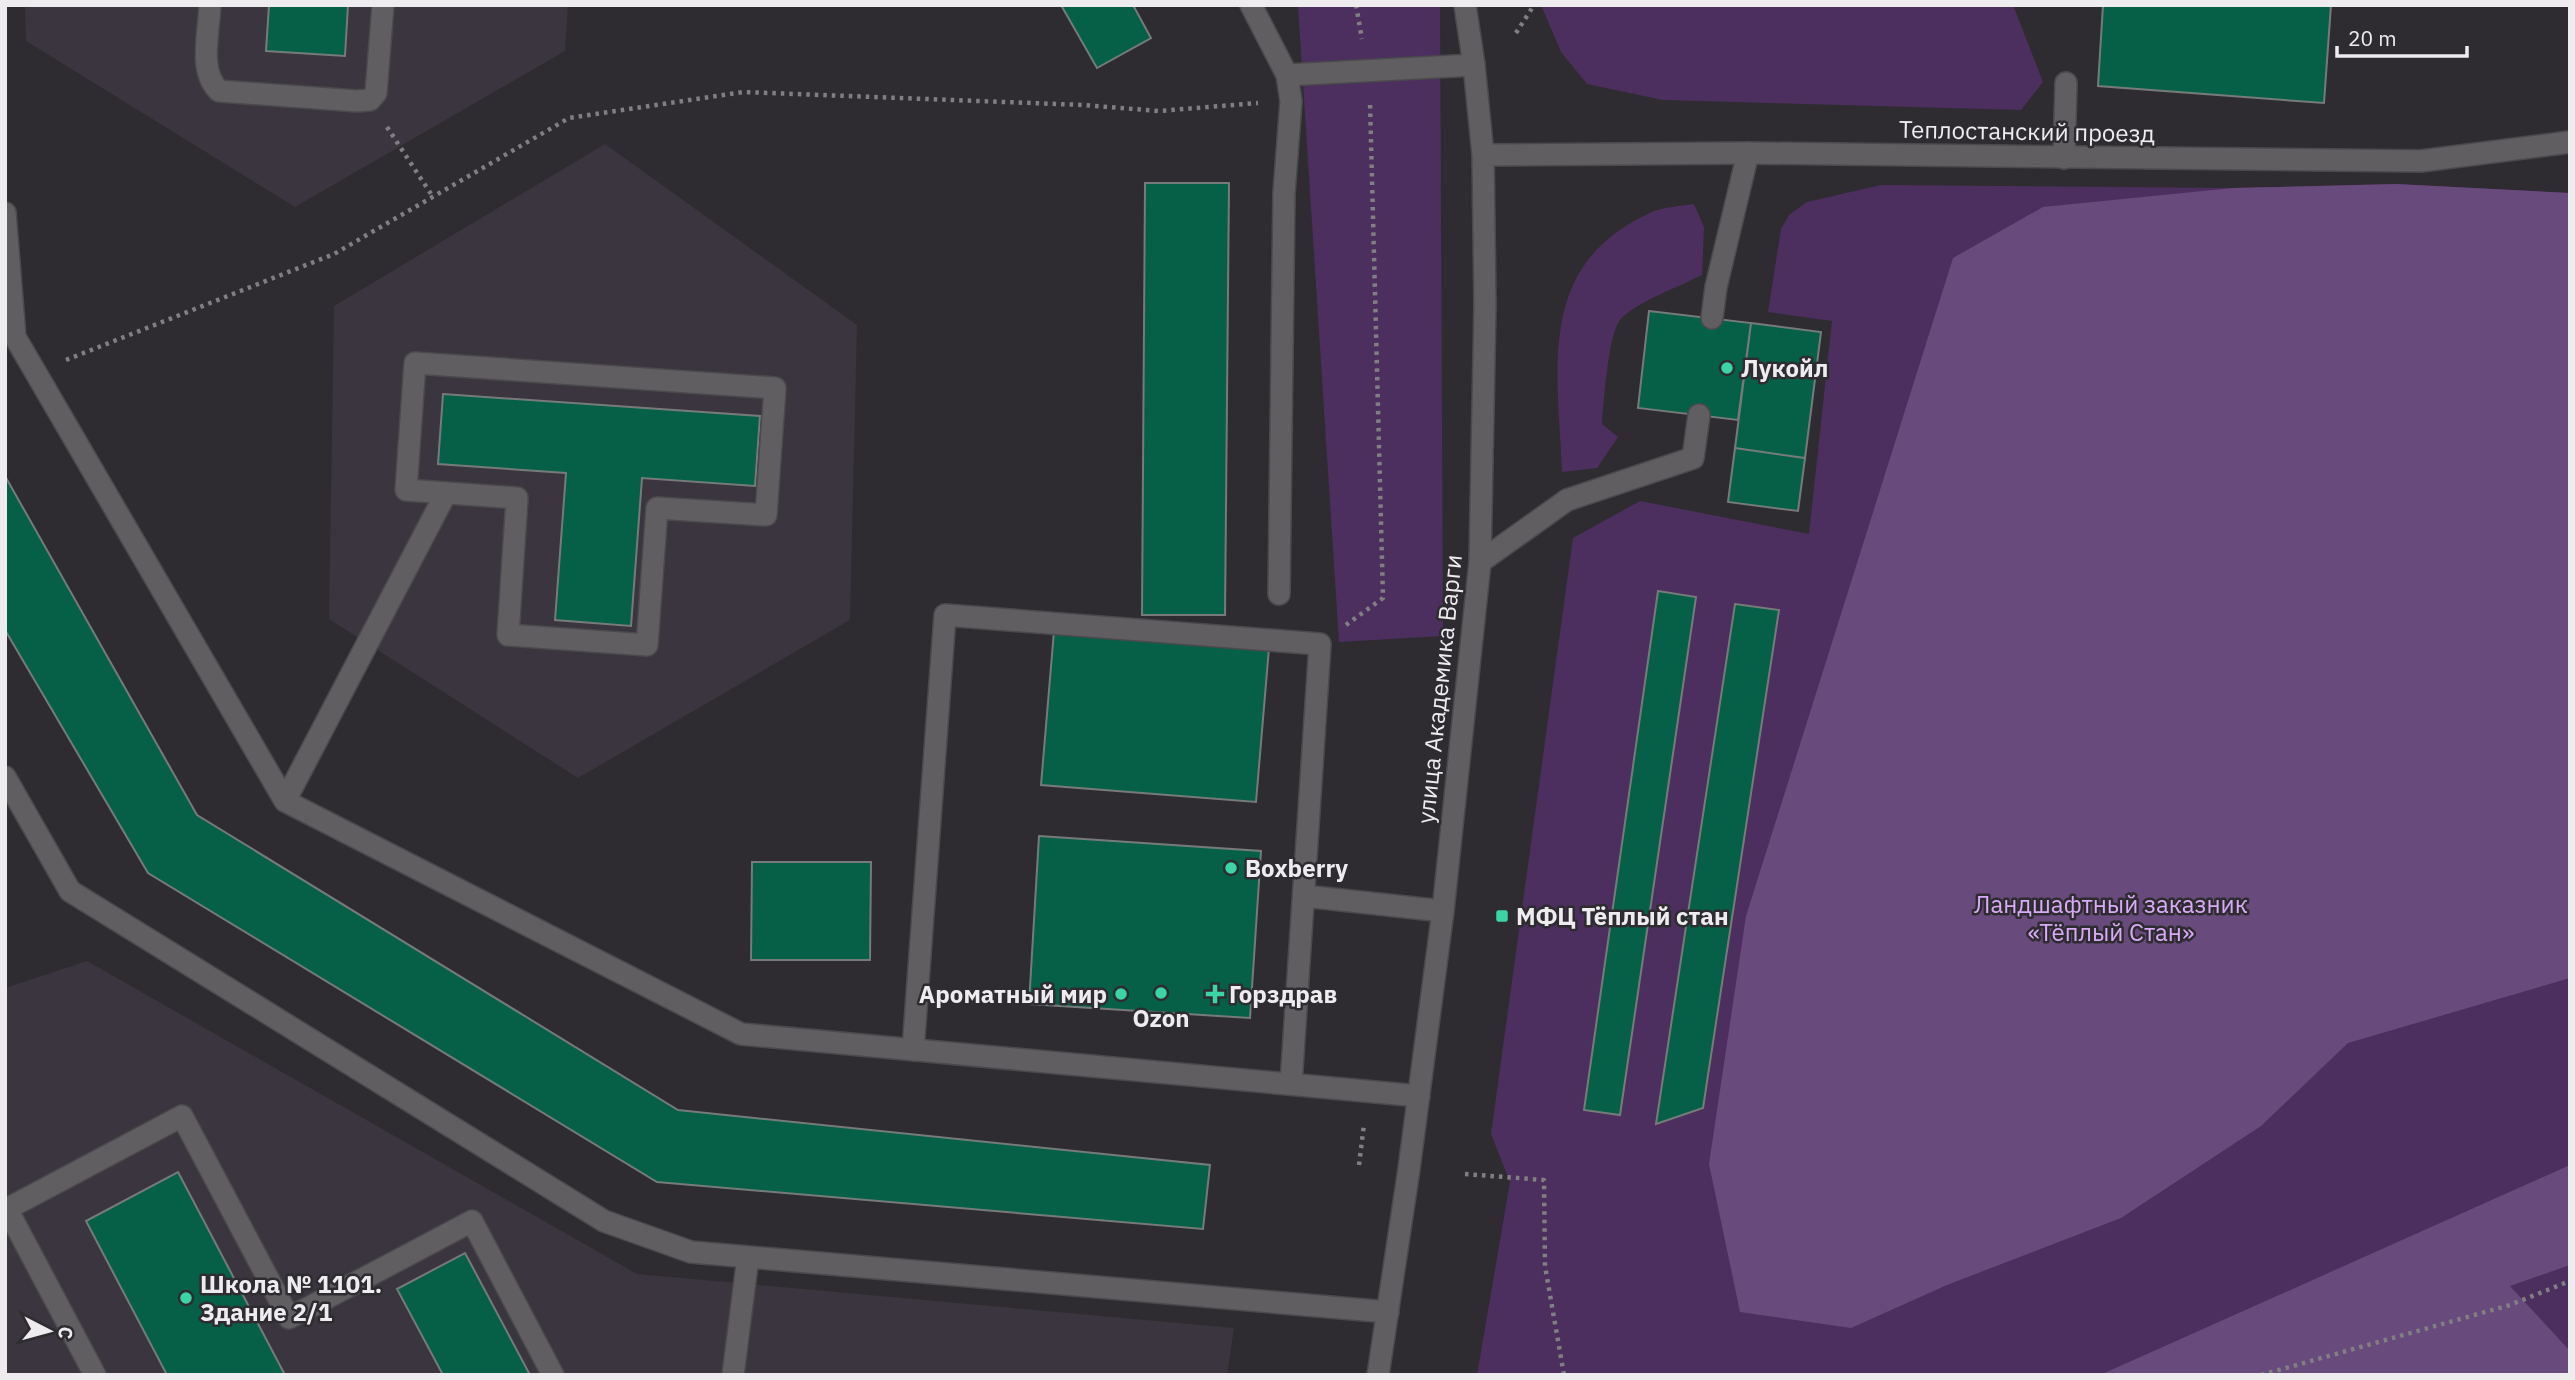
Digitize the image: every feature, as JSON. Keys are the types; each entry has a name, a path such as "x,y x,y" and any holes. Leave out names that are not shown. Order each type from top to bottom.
{"street":[{"path":"211,5 206,66 209,82 219,91 357,101 370,100 376,93 383,5"},
{"path":"1251,5 1287,75 1291,101 1284,193 1279,594"},
{"name":"улица Академика Варги","path":"1378,1375 1443,911 1480,562 1485,305 1483,155 1475,65 1465,5"},
{"path":"1287,75 1475,65"},
{"path":"2064,158 2066,83"},
{"name":"Теплостанский проезд","path":"1483,155 1748,153 2421,161 2570,142"},
{"path":"1712,318 1716,287 1748,153"},
{"path":"5,213 15,337 285,801 741,1034 1419,1096"},
{"path":"415,363 775,388 766,515 657,508 648,645 508,635 517,498 446,493 406,490 415,363"},
{"path":"1480,562 1567,500 1693,458 1699,415"},
{"path":"285,801 446,493"},
{"path":"913,1050 944,615 1320,644 1292,1084"},
{"path":"5,777 70,891 604,1221 691,1252 1388,1312"},
{"path":"1304,896 1443,911"},
{"path":"95,1375 6,1210 182,1116 289,1318 472,1221 553,1375"},
{"path":"733,1375 748,1257"}],"path":[{"path":"1320,644 1383,598 1369,71 1356,5"},
{"path":"1516,33 1534,5"},
{"path":"36,372 334,254 569,117 743,92 1083,105 1159,111 1291,101"},
{"path":"400,146 433,197"},
{"path":"1359,1165 1368,1091"},
{"path":"1465,1174 1544,1180 1545,1266 1564,1375"},
{"path":"2261,1375 2510,1305 2570,1281"}],"shaded area":[{"path":"25,5 568,5 565,51 295,207 26,41"},
{"path":"605,144 857,325 850,620 578,778 329,619 334,306"},
{"path":"87,961 637,1274 1234,1328 1227,1375 5,1375 5,988"}],"green space":[{"path":"1298,5 1440,5 1443,636 1339,642"},
{"path":"1541,5 2013,5 2043,82 2021,110 1663,100 1587,84 1561,52"},
{"name":"Ландшафтный заказник «Тёплый Стан»","path":"2396,184 2570,193 2570,1375 1477,1375 1510,1182 1491,1134 1573,538 1640,501 1809,534 1832,321 1768,312 1781,229 1789,215 1807,202 1881,185 2233,188"},
{"name":"Ландшафтный заказник «Тёплый Стан»","path":"2396,184 2570,193 2570,978 2348,1043 2261,1126 2121,1218 1947,1285 1851,1328 1740,1312 1709,1164 1746,916 1953,258 2043,207 2233,188"},
{"path":"1694,204 1704,227 1702,275 1648,301 1621,319 1610,352 1602,424 1618,437 1597,468 1562,472 1558,358 1562,323 1571,290 1588,260 1614,234 1652,212"},
{"path":"2570,1165 2570,1265 2510,1286 2570,1351 2570,1375 2100,1375"}],"building":[{"path":"269,5 348,5 345,56 266,51"},
{"path":"1061,5 1133,5 1151,38 1097,68"},
{"path":"2103,5 2331,5 2324,103 2098,86"},
{"path":"1145,183 1229,183 1225,615 1142,615"},
{"path":"1649,311 1751,323 1738,420 1638,408"},
{"path":"1751,323 1821,332 1805,458 1735,448"},
{"path":"443,394 760,416 755,486 642,478 631,626 555,620 566,473 438,464"},
{"path":"1735,448 1805,458 1798,511 1728,502"},
{"path":"5,476 197,815 678,1110 1210,1165 1203,1229 657,1182 148,873 5,630"},
{"path":"1658,591 1696,597 1620,1115 1584,1110"},
{"path":"1735,604 1779,610 1703,1108 1656,1124"},
{"path":"1054,631 1269,648 1256,802 1041,785"},
{"path":"1039,836 1261,851 1250,1018 1029,1004"},
{"path":"752,862 871,862 870,960 751,960"},
{"name":"Школа № 1101. Здание 2/1","path":"178,1172 285,1375 167,1375 86,1221"},
{"name":"Школа № 1101. Здание 2/1","path":"465,1253 530,1375 443,1375 397,1289"}],"place":[{"name":"Лукойл","path":"1727,368"},
{"name":"Boxberry","path":"1231,868"},
{"name":"МФЦ Тёплый стан","path":"1502,916"},
{"name":"Ozon","path":"1161,993"},
{"name":"Ароматный мир","path":"1121,994"},
{"name":"Горздрав","path":"1215,994"},
{"name":"Школа № 1101. Здание 2/1","path":"186,1298"}]}
